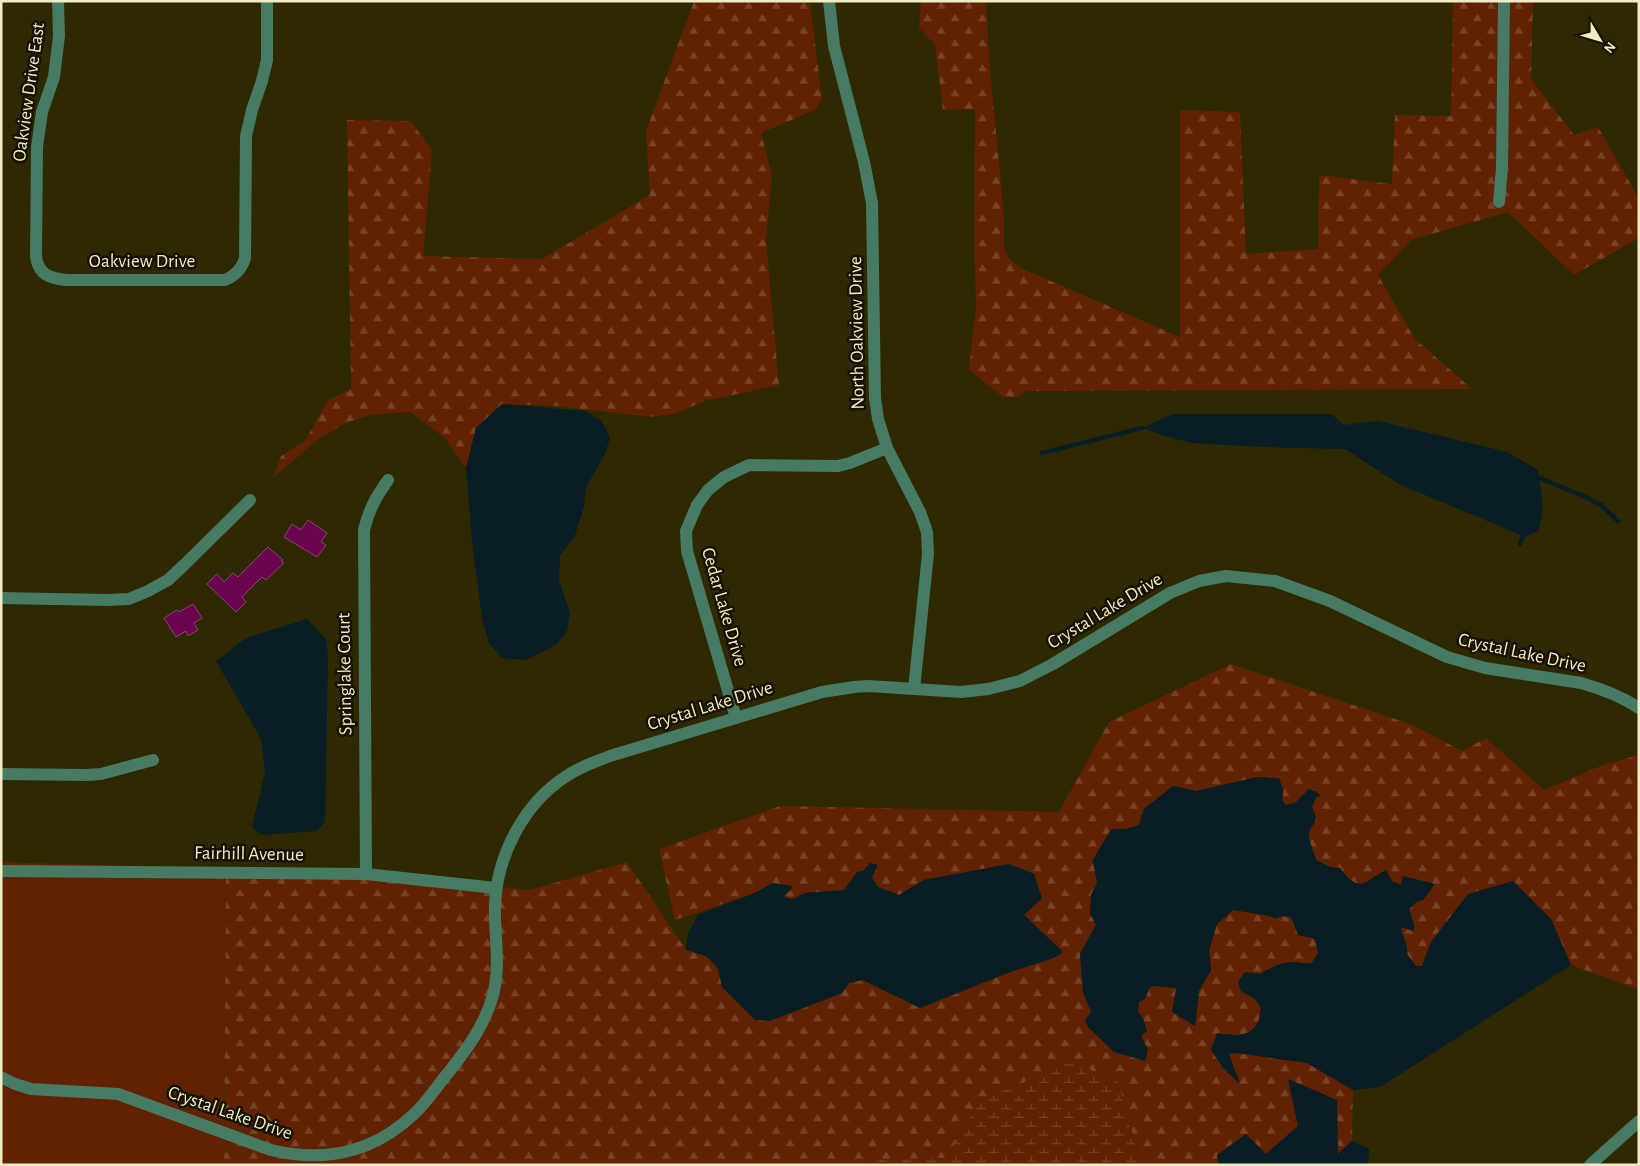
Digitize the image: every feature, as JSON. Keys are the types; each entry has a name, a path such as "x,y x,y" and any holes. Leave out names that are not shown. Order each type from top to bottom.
{"street":[{"name":"Oakview Drive East","path":"46,274 37,264 36,256 37,147 42,112 54,77 59,36 58,1"},
{"name":"Oakview Drive","path":"46,274 51,278 66,280 225,280 237,273 245,258 244,176 246,136 267,60 267,1"},
{"name":"North Oakview Drive","path":"828,1 834,46 864,162 872,203 875,398 878,419 887,448 920,512 927,532 928,554 914,689"},
{"path":"1499,202 1502,168 1504,1"},
{"name":"Cedar Lake Drive","path":"736,718 687,551 686,531 697,505 708,490 724,477 749,465 838,466 887,448"},
{"name":"Springlake Court","path":"366,874 364,530 375,498 388,480"},
{"path":"1,598 128,599 168,580 250,500"},
{"name":"Crystal Lake Drive","path":"1,1077 31,1089 118,1094 271,1150 285,1153 320,1156 359,1148 394,1130 414,1114 468,1047 480,1027 490,1006 496,982 496,888 504,857 517,829 534,805 566,776 590,763 610,756 807,696 841,688 874,686 936,691 974,691 1020,681 1053,664 1170,593 1199,581 1226,576 1275,581 1330,601 1447,657 1485,668 1594,687 1618,696 1639,708"},
{"path":"1,774 101,774 154,760"},
{"name":"Fairhill Avenue","path":"1,871 366,874 496,888"},
{"path":"1590,1165 1639,1121"}],"green space":[{"path":"694,1 810,1 822,100 815,110 761,133 772,175 766,240 779,385 705,401 674,414 649,417 556,406 502,404 476,428 466,468 444,437 410,412 370,415 346,423 321,437 273,478 281,456 305,441 327,401 351,389 347,120 411,121 432,150 423,256 542,259 650,195 646,131"},
{"path":"921,1 986,1 989,58 1004,217 1004,249 1010,260 1023,269 1180,337 1180,110 1240,112 1246,254 1318,249 1319,175 1392,184 1395,115 1451,116 1453,1 1533,1 1531,79 1574,135 1598,127 1639,199 1639,238 1574,275 1508,212 1411,240 1378,275 1414,338 1472,389 1027,391 1017,397 1003,397 969,370 976,305 974,240 975,109 943,110 935,45 919,28"},
{"path":"1231,664 1413,725 1462,751 1486,738 1544,790 1603,765 1639,755 1639,988 1637,989 1571,965 1551,919 1435,937 1431,942 1422,966 1416,966 1406,954 1401,926 1413,931 1414,925 1409,909 1417,902 1403,877 1401,885 1375,876 1365,882 1356,883 1348,878 1340,868 1330,867 1316,860 1309,833 1315,821 1315,813 1312,807 1316,797 1321,796 1309,789 1295,803 1286,805 1282,800 1283,790 1279,778 1258,777 1196,791 1173,786 1144,809 1139,825 1126,829 1093,860 1097,884 1091,895 1096,925 1080,954 1083,992 1091,1012 1148,1050 1141,1036 1143,1019 1138,1012 1139,1002 1145,999 1149,987 1176,988 1195,1026 1199,991 1211,970 1209,950 1217,924 1233,910 1291,917 1299,935 1315,939 1318,953 1312,963 1285,963 1271,968 1258,976 1241,991 1255,999 1261,1008 1257,1024 1253,1029 1244,1034 1217,1033 1239,1083 1228,1054 1237,1053 1307,1063 1353,1090 1352,1141 1338,1155 1289,1079 1298,1126 1266,1154 1217,1155 1219,1165 1141,1165 1118,1082 980,1100 946,1158 870,1160 862,1165 224,1165 226,869 334,868 530,890 627,862 686,950 707,957 712,961 718,970 722,987 849,983 863,980 920,1008 1010,972 1054,958 1063,952 1024,915 1035,874 1009,864 924,880 899,895 878,887 872,878 863,871 857,872 844,890 805,893 792,899 785,897 773,883 755,893 675,920 659,849 780,806 1059,812 1109,722"},
{"path":"1,862 226,869 224,1165 1,1165"},
{"path":"1073,1062 1118,1082 1141,1165 862,1165 870,1160 946,1158 980,1100"}],"water":[{"path":"502,404 585,411 602,421 610,438 604,456 586,487 584,507 574,538 560,555 559,580 570,613 567,631 556,645 526,660 502,658 489,643 482,618 472,542 466,468 476,428"},
{"path":"1173,414 1331,414 1344,425 1378,421 1507,452 1538,470 1543,508 1539,530 1526,537 1523,536 1399,484 1345,449 1192,443 1142,428"},
{"path":"307,619 326,639 328,656 325,822 316,831 262,835 252,827 265,772 261,739 216,661 246,638"},
{"path":"1258,777 1279,778 1283,790 1282,800 1286,805 1295,803 1309,789 1321,796 1316,797 1312,807 1315,813 1315,821 1309,833 1310,843 1316,860 1330,867 1340,868 1357,884 1367,882 1386,870 1392,881 1401,885 1403,876 1435,884 1423,900 1416,902 1409,909 1414,931 1401,927 1407,946 1407,954 1416,966 1422,966 1431,942 1468,894 1513,881 1551,919 1571,965 1380,1087 1353,1090 1307,1063 1237,1053 1229,1054 1240,1084 1223,1068 1211,1050 1217,1033 1244,1034 1253,1029 1259,1021 1261,1008 1255,999 1241,991 1238,982 1245,972 1260,974 1277,965 1286,963 1312,963 1318,953 1315,939 1298,935 1291,917 1282,916 1275,919 1270,916 1233,910 1217,924 1209,950 1211,970 1199,991 1195,1026 1172,1012 1176,988 1150,987 1145,999 1139,1002 1138,1012 1143,1018 1147,1031 1141,1036 1148,1050 1145,1061 1114,1052 1088,1027 1085,1020 1091,1012 1083,992 1080,954 1096,925 1090,914 1091,895 1097,883 1093,860 1111,829 1126,829 1139,825 1144,809 1173,786 1196,791"},
{"path":"870,863 878,865 872,878 878,887 899,895 924,880 1009,864 1034,874 1042,898 1024,915 1063,952 1054,958 1010,972 920,1008 863,980 849,983 842,993 770,1021 755,1020 722,987 718,968 706,956 686,950 688,933 698,915 755,893 773,883 792,886 791,890 784,895 792,899 805,893 844,890 857,872 863,871"},
{"path":"1288,1079 1337,1100 1338,1154 1352,1141 1369,1149 1368,1165 1219,1165 1217,1155 1246,1134 1266,1154 1298,1126"}],"building":[{"path":"308,520 327,533 321,542 326,545 317,557 284,537 292,524 301,530"},
{"path":"268,547 284,563 266,580 262,577 242,597 246,602 236,612 207,584 217,574 224,582 233,573 238,577"},
{"path":"193,604 202,618 194,623 198,630 188,636 186,631 176,637 164,618 177,610 179,612"}],"waterway":[{"path":"1042,453 1142,428"},
{"path":"1535,476 1601,505 1618,521"},
{"path":"1520,544 1523,536"}]}
